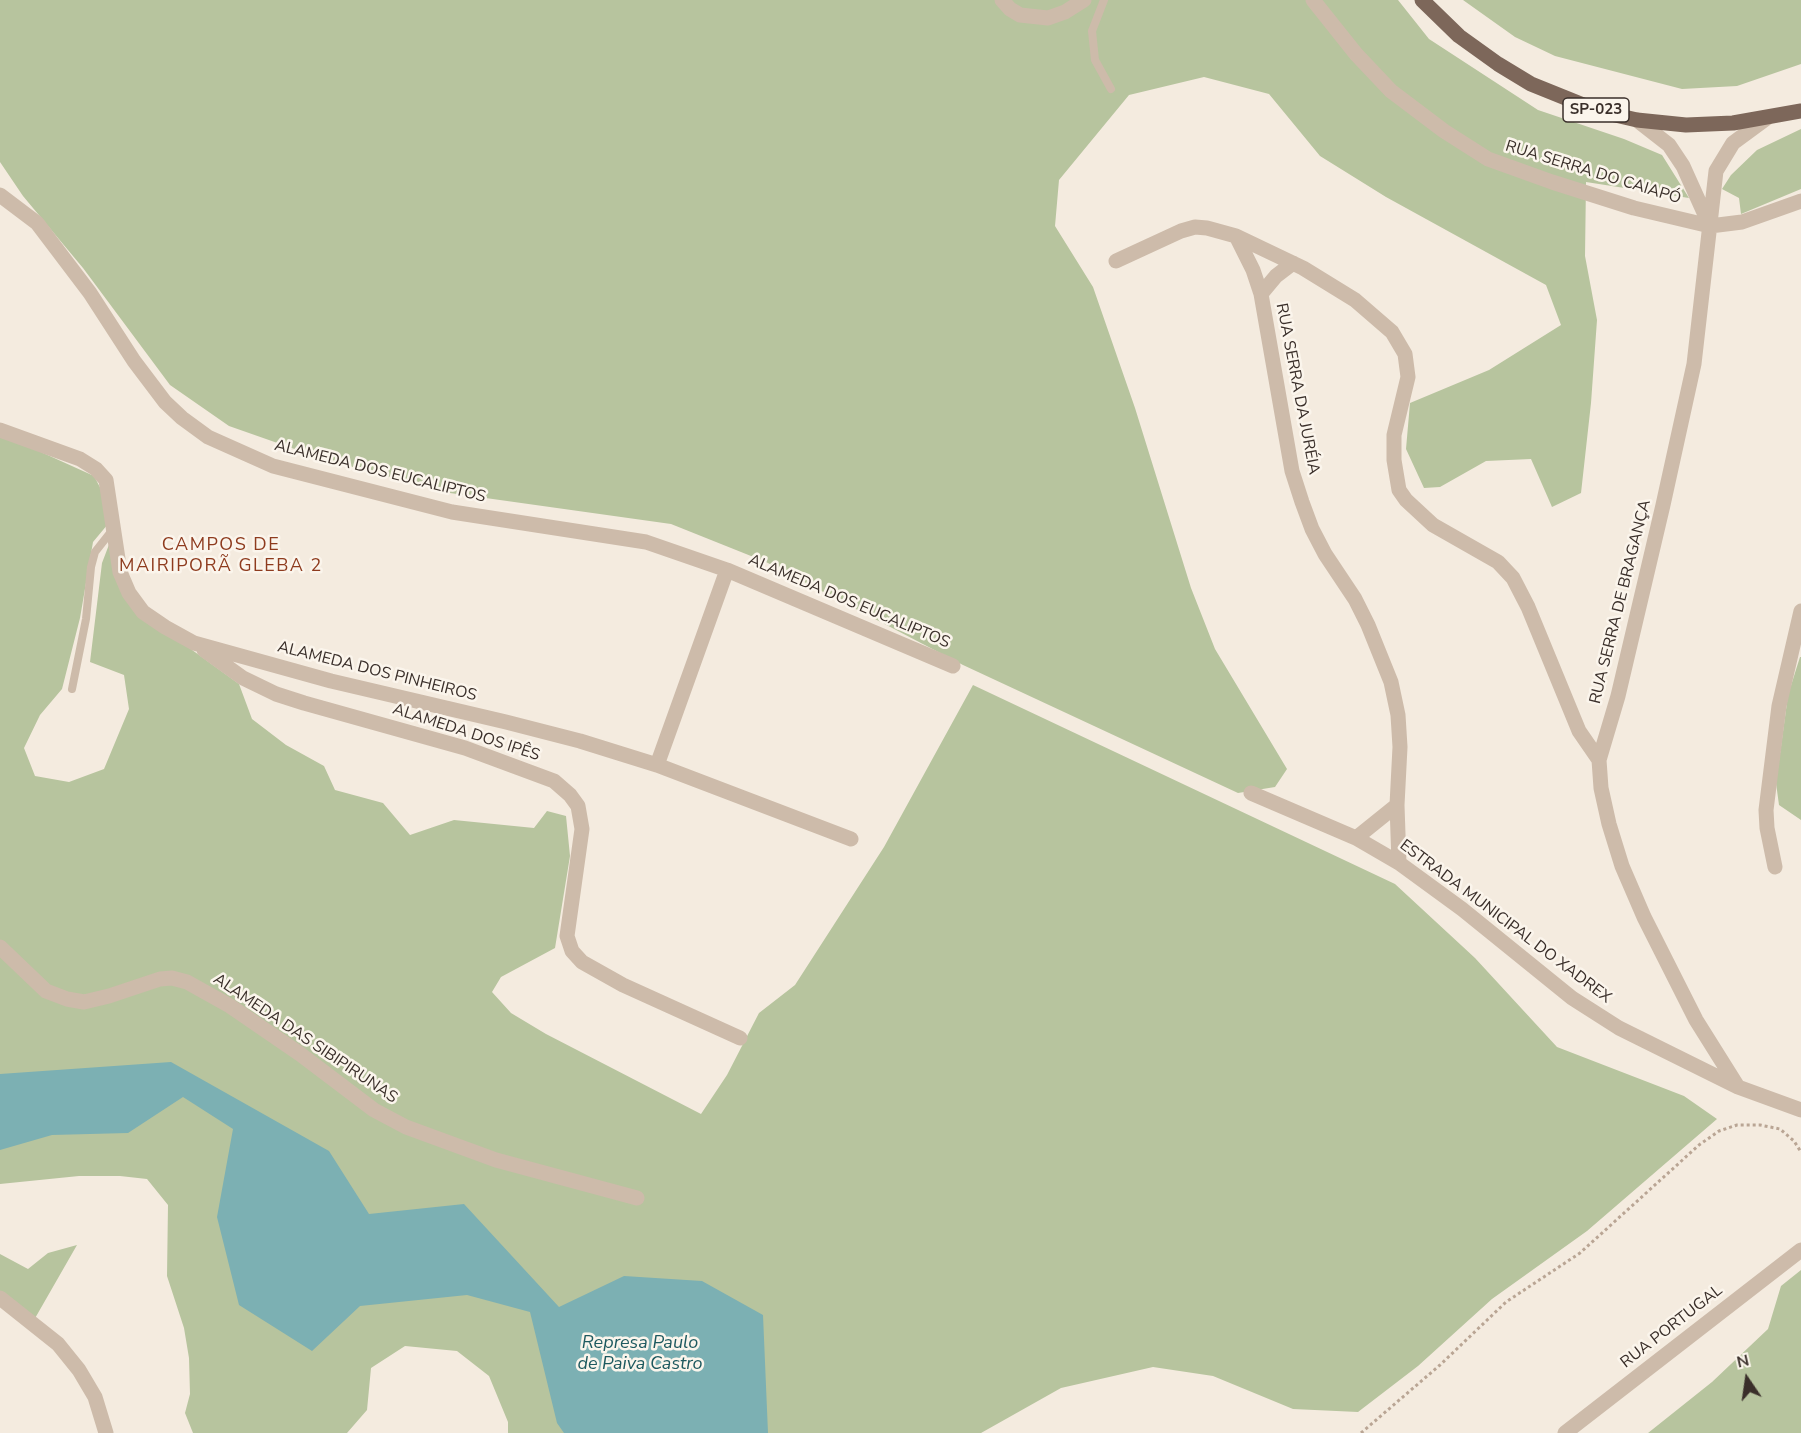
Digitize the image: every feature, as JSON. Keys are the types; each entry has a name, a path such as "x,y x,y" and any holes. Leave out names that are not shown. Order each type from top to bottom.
{"main road":[{"name":"SP-023","path":"1422,0 1459,36 1498,64 1530,84 1598,111 1637,120 1686,125 1733,123 1801,111"}],"street":[{"path":"1002,0 1020,15 1040,18 1048,18 1065,12 1084,0"},
{"name":"RUA SERRA DO CAIAPÓ","path":"1313,0 1356,54 1391,91 1488,159 1623,204 1710,226 1742,222 1801,201"},
{"name":"RUA SERRA DE BRAGANÇA","path":"1738,1087 1696,1020 1644,917 1622,866 1601,788 1599,760 1618,696 1692,375 1716,171 1733,143 1767,118"},
{"path":"1637,120 1669,145 1683,166 1710,226"},
{"name":"ALAMEDA DOS EUCALIPTOS","path":"0,195 37,223 90,294 134,361 165,402 208,437 273,466 441,509 646,542 727,570 953,666"},
{"path":"1116,261 1181,231 1195,227 1208,228 1236,236 1293,263 1355,300 1392,332 1405,354 1408,377 1394,435 1394,460 1400,490 1406,500 1433,525 1498,562 1513,578 1528,607 1579,730 1599,760"},
{"name":"RUA SERRA DA JURÉIA","path":"1236,236 1253,270 1261,294 1292,471 1302,502 1325,554 1355,599 1368,625 1390,682 1398,715 1400,747 1397,805 1399,862"},
{"name":"RUA SERRA DA JURÉIA","path":"1261,294 1276,276 1293,263"},
{"name":"ALAMEDA DOS PINHEIROS","path":"0,430 81,459 96,469 106,480 120,572 129,593 143,612 194,643 331,681 517,724 657,765 851,839"},
{"path":"657,765 727,570"},
{"path":"1775,867 1767,828 1766,810 1779,706 1801,610"},
{"name":"ALAMEDA DOS IPÊS","path":"194,643 243,678 276,694 304,704 465,748 554,781 570,795 578,806 582,829 567,936 572,951 582,962 623,985 740,1038"},
{"name":"ESTRADA MUNICIPAL DO XADREX","path":"1251,793 1356,838 1399,862 1479,921 1572,998 1619,1028 1738,1087 1801,1110"},
{"path":"1356,838 1397,805"},
{"name":"ALAMEDA DAS SIBIPIRUNAS","path":"0,948 46,991 67,999 84,1002 160,979 172,978 187,982 230,1006 300,1054 374,1110 406,1127 496,1160 637,1198"},
{"name":"RUA PORTUGAL","path":"1565,1433 1801,1250"},
{"path":"0,1299 58,1344 79,1370 95,1396 106,1433"}],"lane":[{"path":"1104,0 1092,31 1095,60 1111,89"},
{"path":"72,689 86,619 95,552 114,528"}],"path":[{"path":"1360,1433 1440,1365 1506,1302 1581,1252 1699,1145 1719,1131 1737,1125 1760,1125 1780,1129 1794,1141 1801,1152"}],"green space":[{"path":"0,0 1398,0 1429,39 1538,110 1624,139 1662,155 1689,198 1586,182 1585,256 1597,320 1591,403 1581,493 1552,507 1531,459 1486,461 1440,487 1424,488 1406,449 1410,403 1489,370 1561,325 1546,285 1386,197 1320,156 1269,94 1204,77 1129,95 1059,180 1055,226 1093,287 1135,408 1191,588 1215,649 1287,769 1275,787 1238,793 963,665 766,562 671,524 450,493 323,459 229,426 170,385 83,268 23,196 0,162"},
{"path":"1463,0 1801,0 1801,64 1737,86 1682,89 1555,56 1515,37"},
{"path":"1801,129 1801,189 1741,214 1739,198 1722,189 1731,175 1757,150"},
{"path":"0,437 21,443 94,476 103,493 108,524 93,542 80,618 62,689 40,715 24,748 35,776 69,782 104,769 129,709 124,675 90,662 102,563 110,542 123,594 188,647 239,684 252,719 286,745 324,766 335,790 383,803 410,835 454,820 534,828 547,811 566,816 570,856 555,948 501,977 492,992 511,1013 546,1034 701,1114 727,1075 759,1013 795,985 884,847 973,685 1395,884 1475,958 1557,1047 1684,1096 1717,1119 1587,1231 1492,1299 1418,1366 1358,1412 1293,1409 1213,1376 1153,1367 1061,1388 981,1433 508,1433 508,1422 489,1376 457,1351 405,1346 371,1368 367,1410 347,1433 193,1433 185,1413 190,1394 189,1358 184,1328 167,1276 168,1205 147,1179 120,1176 79,1176 0,1184"},
{"path":"1800,657 1801,820 1779,805 1776,783 1788,695"},
{"path":"77,1245 34,1320 0,1298 0,1254 28,1269 48,1253"},
{"path":"1801,1270 1801,1433 1648,1433 1712,1382 1768,1329 1781,1286"}],"water":[{"name":"Represa Paulo de Paiva Castro","path":"171,1062 329,1151 369,1214 464,1204 559,1307 624,1276 702,1281 763,1315 768,1433 564,1433 557,1423 530,1312 467,1295 360,1306 312,1351 239,1305 217,1217 233,1129 183,1097 128,1133 52,1135 0,1150 0,1074"}],"district":[{"name":"CAMPOS DE MAIRIPORÃ GLEBA 2","path":"221,556"}]}
